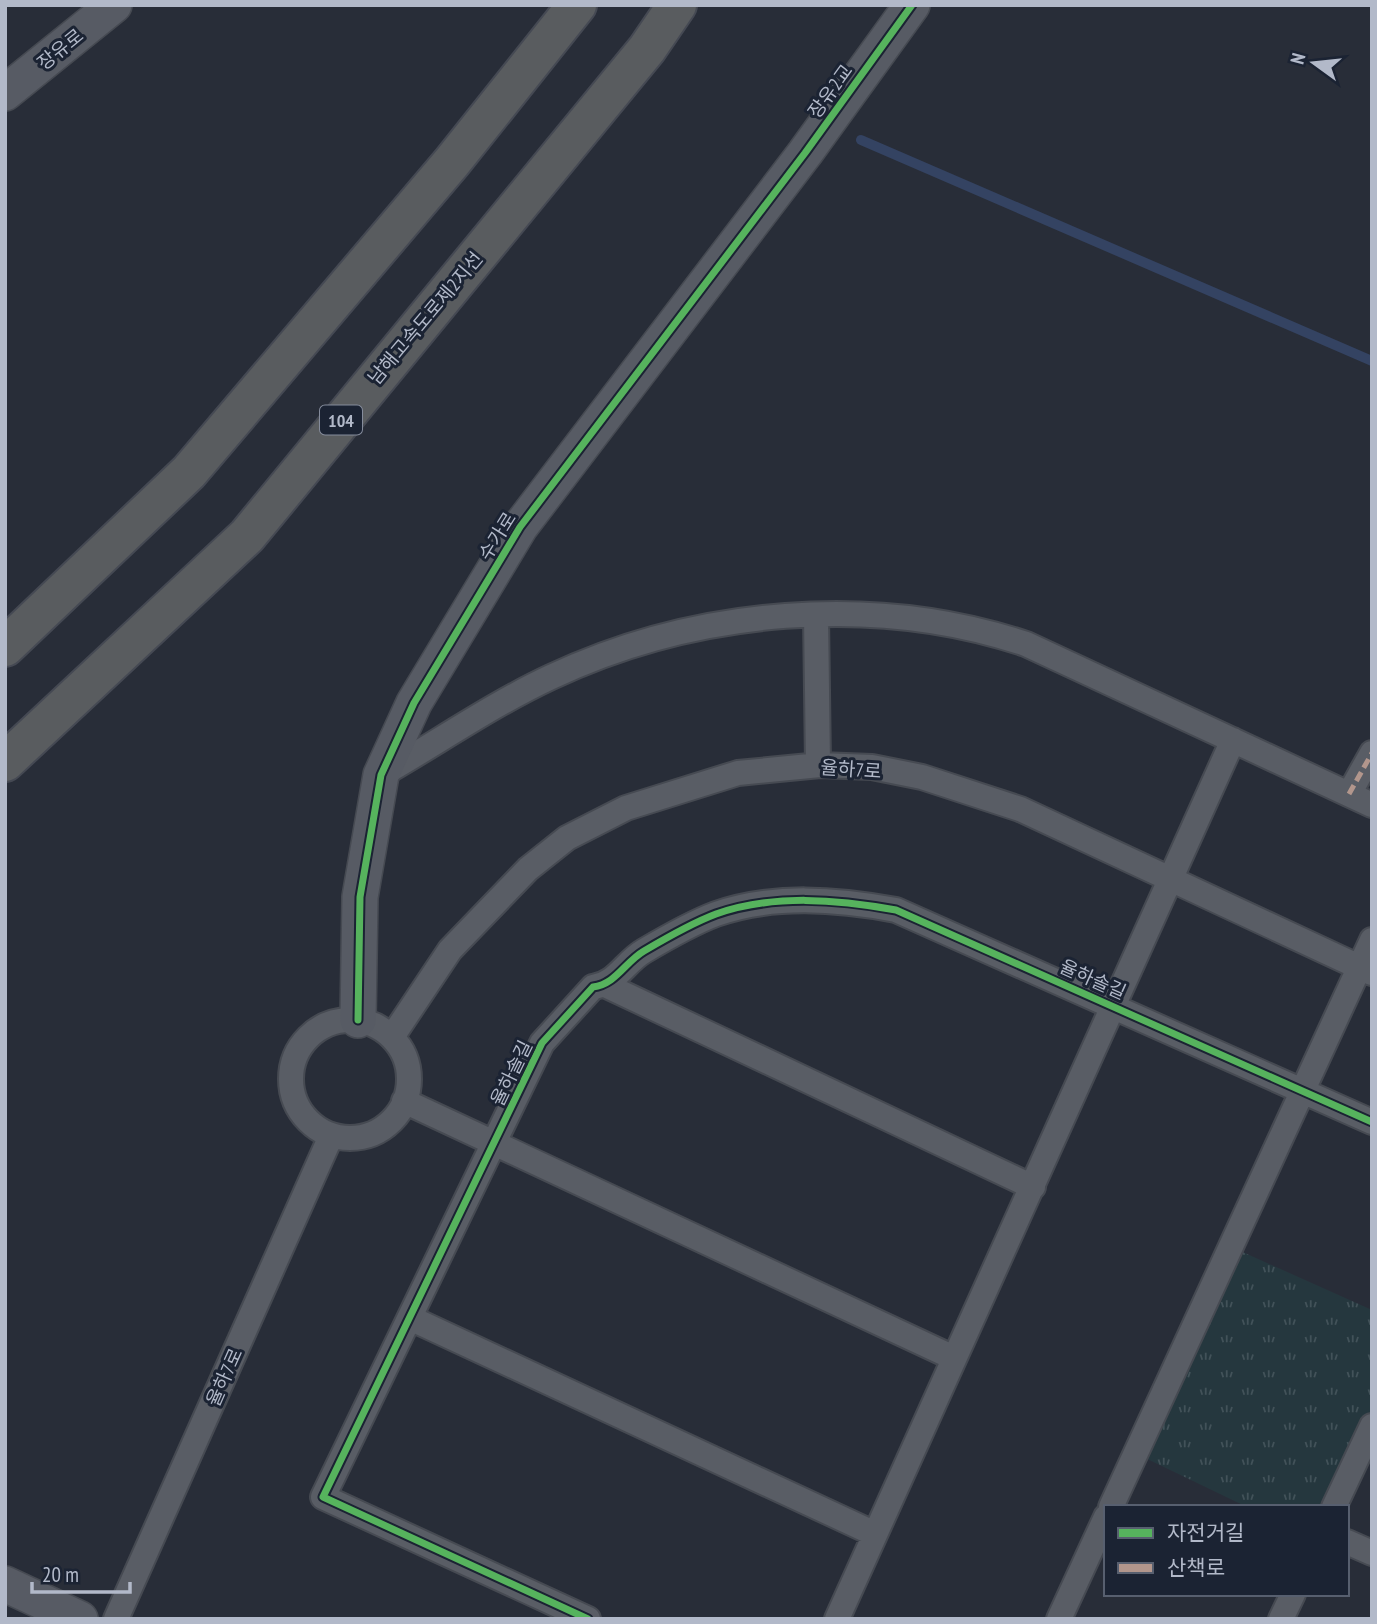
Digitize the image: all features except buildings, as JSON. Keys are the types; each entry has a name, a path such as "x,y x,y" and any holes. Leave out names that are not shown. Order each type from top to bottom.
{"highway":[{"path":"5,647 189,472 452,162 577,5"},
{"name":"남해고속도로제2지선","path":"5,762 247,536 648,49 677,5"}],"street":[{"name":"장유로","path":"5,93 114,5"},
{"name":"장유2교","path":"818,136 912,5"},
{"name":"수가로","path":"358,1020 360,897 382,775 414,703 520,527 818,136"},
{"path":"816,616 817,765"},
{"path":"382,775 550,677 644,640 726,622 816,616 934,620 982,629 1026,644 1372,805"},
{"path":"1113,1005 1233,740"},
{"path":"1349,794 1372,753"},
{"name":"율하7로","path":"392,1037 450,950 528,869 567,838 626,808 738,773 817,765 872,767 971,791 1020,809 1366,970"},
{"name":"율하솔길","path":"588,1619 324,1497 542,1043 593,987 605,985 641,952 716,914 777,902 838,900 896,909 1372,1122"},
{"path":"1112,1505 1303,1091 1366,970 1372,940"},
{"path":"605,985 1033,1186"},
{"name":"율하솔길","path":"837,1619 1113,1005"},
{"path":"339,1020 358,1020 376,1026 392,1037 403,1053 408,1071 404,1101 388,1124 371,1134 351,1139 331,1136 314,1126 300,1112 292,1094 290,1073 295,1055 306,1038 321,1026 339,1020"},
{"path":"404,1101 954,1358"},
{"name":"율하7로","path":"116,1619 331,1136"},
{"path":"410,1318 875,1534"},
{"path":"1335,1505 1372,1426"},
{"path":"1059,1619 1104,1521"},
{"path":"1349,1543 1372,1553"},
{"path":"5,1584 80,1619"},
{"path":"1281,1619 1292,1596"}],"green space":[{"path":"1236,1249 1372,1310 1372,1414 1328,1505 1243,1505 1141,1456"}],"waterway":[{"path":"861,140 1372,361"}],"marked path":[{"path":"1349,794 1372,753"}],"cycle path":[{"path":"358,1020 360,897 381,775 414,703 520,527 805,153 912,5"},
{"path":"588,1619 323,1497 542,1043 593,987 608,982 644,951 716,914 760,903 828,901 896,910 1372,1122"}]}
